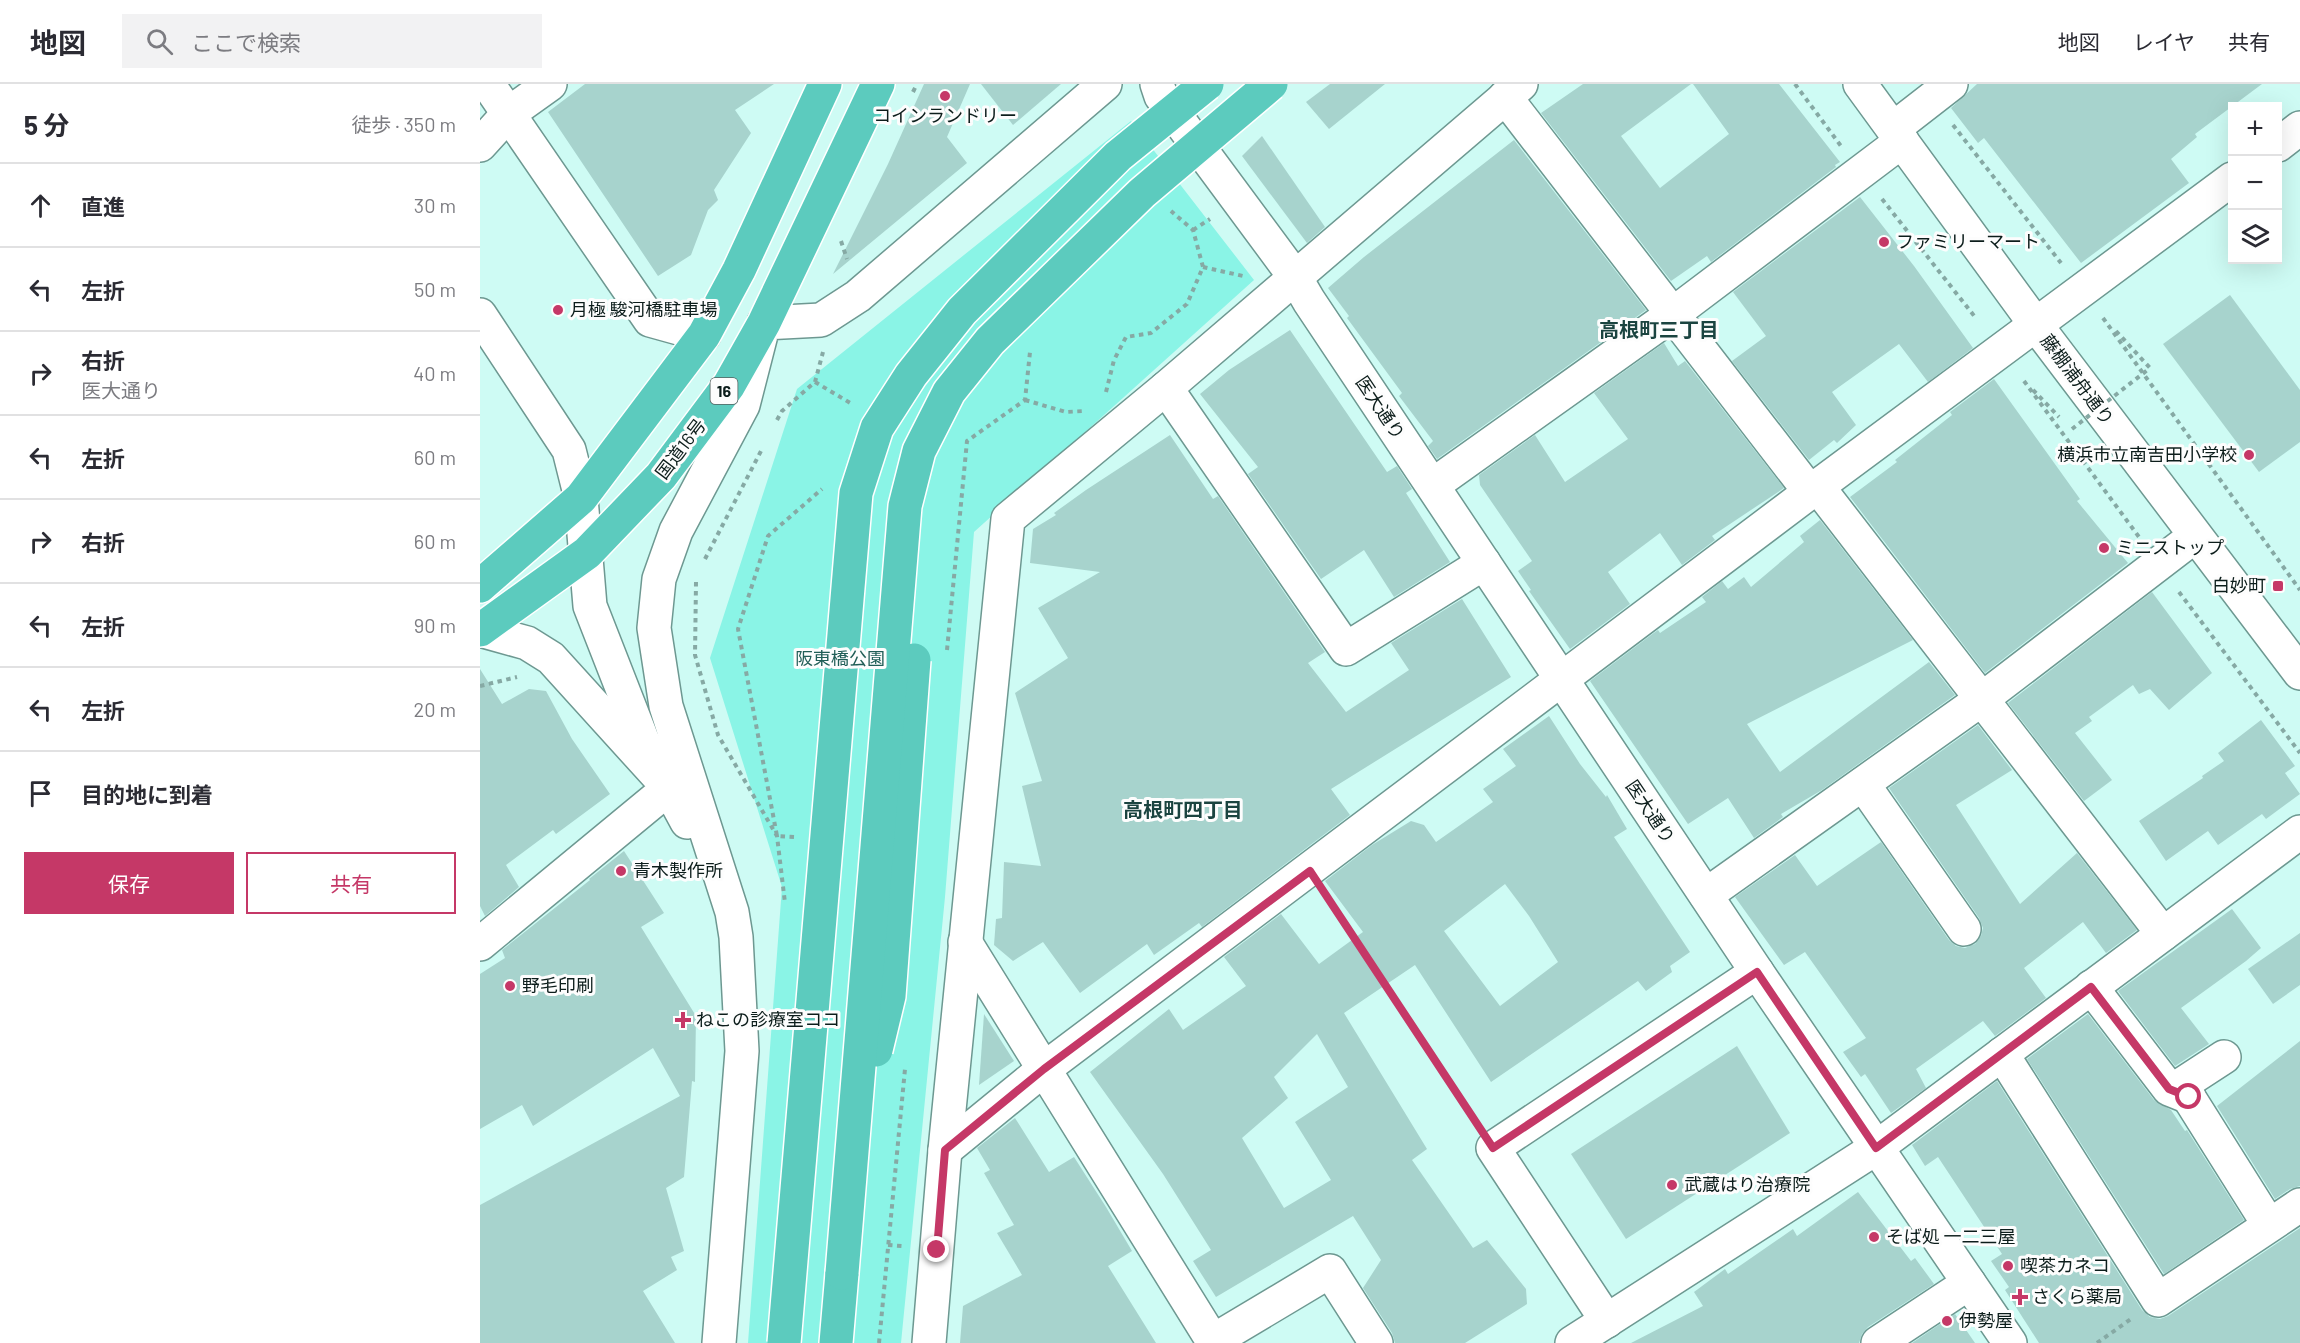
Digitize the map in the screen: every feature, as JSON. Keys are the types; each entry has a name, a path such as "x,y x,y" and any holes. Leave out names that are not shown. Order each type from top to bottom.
{"highway":[{"path":"480,586 581,498 704,335 738,270 825,84"},
{"name":"国道16号","path":"480,630 587,553 662,476 729,385 764,323 878,84"},
{"path":"784,1343 856,493 877,428 911,375 962,311 1118,156 1207,84"},
{"path":"836,1343 905,506 916,460 949,392 990,341 1142,193 1271,84"}],"street":[{"path":"488,84 650,320 704,335"},
{"path":"480,145 508,114 550,84"},
{"path":"719,1343 742,1051 736,937 732,912 666,706 654,628 662,569 676,531 743,405 764,323 821,320 858,296 1105,84"},
{"name":"医大通り","path":"1157,84 1161,96 1295,277 1757,972 2010,1343"},
{"name":"藤棚浦舟通り","path":"1860,84 2036,325 2300,673"},
{"path":"929,1343 945,1150 1008,519 1166,388 1513,91 1673,314 1982,699 2163,934"},
{"path":"1433,485 1673,314 1897,135 1942,91"},
{"path":"2282,141 2300,128"},
{"path":"945,1150 1044,1069 2228,182"},
{"path":"480,315 569,450 581,498 590,606 642,739 722,885"},
{"path":"1166,388 1346,649 1484,563"},
{"path":"1706,895 1982,699 2195,536"},
{"path":"480,630 528,643 551,658 669,788"},
{"path":"1863,784 1964,929"},
{"path":"480,944 669,788"},
{"path":"1572,1343 1876,1148 2300,832"},
{"path":"965,942 1214,1342 1330,1271 1376,1343"},
{"path":"1607,1321 1493,1148 1757,972"},
{"path":"2091,987 2169,1089 2189,1097"},
{"path":"2002,1054 2158,1300 2300,1205"},
{"path":"2224,1057 2181,1085 2270,1225"},
{"path":"1878,1343 1969,1283"}],"path":[{"path":"912,94 917,84"},
{"path":"1942,91 2058,259"},
{"path":"1103,396 1108,389 1114,360 1126,337 1151,333 1187,304 1203,267 1193,230 1168,210"},
{"path":"1193,230 1215,215"},
{"path":"776,421 782,411 815,382 834,311 850,266 840,238"},
{"path":"1203,267 1254,279"},
{"path":"2024,381 2072,429 2150,368 2103,317 2300,590"},
{"path":"1030,342 1025,400 1066,412 1093,411"},
{"path":"815,382 856,406"},
{"path":"702,566 766,442"},
{"path":"785,906 777,836 738,629 768,536 828,484"},
{"path":"696,576 695,655 718,735 777,836"},
{"path":"480,686 526,675"},
{"path":"1310,871 1493,1148"},
{"path":"2097,1343 2158,1300"}],"green space":[{"name":"阪東橋公園","path":"1131,121 1254,280 974,532 945,897 901,1343 748,1343 782,887 710,658 797,389"}],"building":[{"path":"585,84 774,84 735,110 751,133 714,190 718,200 708,210 691,255 658,276 548,112"},
{"path":"924,84 970,84 947,137 967,163 833,274 888,164"},
{"path":"981,84 1061,84 1013,125"},
{"path":"1330,84 1385,84 1329,129 1306,102"},
{"path":"1583,84 1691,84 1621,136 1660,188 1729,134 1693,84 1779,84 1840,162 1711,262 1707,256 1671,281 1541,113"},
{"path":"1977,84 2262,84 2238,102 2228,102 2228,109 2195,134 2197,137 2171,159 2189,183 2081,263 1984,138 1978,143 1951,108"},
{"path":"1262,136 1325,227 1307,243 1242,156"},
{"path":"1514,140 1646,310 1437,459 1428,446 1433,441 1399,396 1402,393 1328,288 1364,257"},
{"path":"1860,197 1914,266 1973,348 1928,382 1899,344 1832,392 1856,425 1837,443 1834,440 1809,460 1732,361 1766,336 1733,292"},
{"path":"2230,295 2300,390 2300,442 2259,472 2163,344"},
{"path":"1290,330 1387,472 1397,466 1412,489 1406,493 1450,562 1394,597 1364,550 1321,579 1248,474 1258,467 1200,394 1229,370"},
{"path":"1664,343 1678,366 1685,361 1784,488 1712,536 1715,540 1682,565 1660,533 1608,572 1630,604 1570,649 1529,591 1531,590 1518,571 1532,561 1480,485 1479,475 1535,435 1565,482 1628,439 1594,393"},
{"path":"1994,379 2080,499 2077,501 2128,563 1985,673 1850,497 1897,462 1895,460 1952,415 1950,412"},
{"path":"1170,435 1213,499 1218,496 1325,652 1308,663 1346,712 1409,670 1391,643 1462,599 1511,677 1331,789 1350,815 1202,927 1199,923 1154,955 1147,944 1080,993 1043,942 1013,961 994,945 996,919 1002,918 1004,862 1041,866 1022,786 1042,781 1015,693 1068,658 1038,608 1100,572 1030,563 1033,529 1056,515 1054,513 1086,490"},
{"path":"1820,520 1913,640 1747,724 1780,772 1929,662 1955,695 1822,790 1781,814 1783,817 1754,838 1728,798 1688,824 1590,681 1658,630 1660,633 1706,602 1702,597 1722,581 1728,589 1744,577 1751,587 1804,542 1800,536"},
{"path":"2152,592 2212,673 2169,710 2150,689 2139,694 2133,685 2089,717 2092,721 2075,733 2112,780 2084,801 2008,703"},
{"path":"480,669 502,704 529,689 546,691 572,739 610,794 556,834 553,830 506,865 519,887 485,916 480,906"},
{"path":"1549,716 1580,764 1606,797 1607,795 1627,829 1614,837 1690,952 1670,966 1672,972 1646,991 1638,981 1491,1082 1415,965 1344,1013 1427,1149 1412,1160 1473,1248 1487,1240 1526,1289 1527,1304 1465,1343 1395,1343 1392,1333 1363,1288 1381,1260 1353,1216 1216,1297 1193,1261 1211,1250 1163,1174 1090,1072 1169,1009 1183,1030 1246,986 1224,957 1281,914 1319,964 1363,932 1325,881 1372,845 1411,821 1424,825 1436,842 1493,802 1483,789 1516,766 1503,749","holes":["1505,884 1529,916 1558,962 1500,1006 1444,931","1317,1034 1348,1087 1295,1122 1331,1180 1284,1208 1242,1138 1288,1098 1274,1077"]},
{"path":"2261,720 2295,766 2285,773 2300,794 2266,819 2262,814 2218,845 2208,831 2166,861 2139,821 2224,761 2218,753"},
{"path":"1978,725 2012,770 1956,805 2020,904 2077,853 2137,930 2106,953 2083,922 2024,968 2046,998 1995,1036 1983,1021 1916,1069 1926,1088 1891,1113 1865,1074 1861,1077 1843,1052 1866,1038 1805,952 1784,965 1735,897 1795,855 1817,886 1881,842 1949,940 1956,946 1965,948 1975,944 1983,928 1979,918 1889,788"},
{"path":"624,851 664,913 641,927 696,1016 695,1082 692,1081 684,1177 666,1188 684,1251 671,1257 677,1270 643,1291 675,1343 480,1343 480,1205 680,1096 653,1048 533,1126 522,1105 480,1129 480,974 505,958 502,950"},
{"path":"2232,909 2261,948 2181,1008 2209,1044 2175,1066 2118,991"},
{"path":"2300,933 2300,985 2273,1004 2248,969"},
{"path":"984,1014 1014,1061 979,1085"},
{"path":"2088,1014 2154,1100 2171,1110 2185,1131 2187,1130 2244,1220 2164,1274 2027,1059"},
{"path":"2300,1041 2300,1186 2290,1189 2275,1199 2217,1106"},
{"path":"1737,1046 1790,1133 1626,1239 1571,1154"},
{"path":"1997,1081 2142,1310 2150,1317 2160,1319 2168,1316 2300,1228 2300,1343 2039,1343 2005,1290 2009,1287 1991,1261 2002,1254 1938,1157 1925,1166 1912,1145"},
{"path":"1015,1118 1049,1172 1074,1157 1106,1207 1132,1251 1108,1266 1156,1343 960,1343 963,1306 1022,1275 997,1233 1014,1225 984,1173 990,1170 977,1148"},
{"path":"1858,1192 1911,1261 1915,1258 1934,1284 1868,1327 1859,1343 1631,1343 1703,1306 1694,1292 1725,1269 1728,1274 1793,1229 1797,1236"},
{"path":"1955,1314 1975,1343 1912,1343"}],"place":[{"name":"コインランドリー","path":"945,96"},
{"name":"ファミリーマート","path":"1884,242"},
{"name":"月極 駿河橋駐車場","path":"558,310"},
{"name":"横浜市立南吉田小学校","path":"2249,455"},
{"name":"ミニストップ","path":"2104,548"},
{"name":"白妙町","path":"2278,586"},
{"name":"青木製作所","path":"621,871"},
{"name":"野毛印刷","path":"510,986"},
{"name":"ねこの診療室ココ","path":"683,1020"},
{"name":"武蔵はり治療院","path":"1672,1185"},
{"name":"そば処 一二三屋","path":"1874,1237"},
{"name":"喫茶カネコ","path":"2008,1266"},
{"name":"さくら薬局","path":"2020,1297"},
{"name":"伊勢屋","path":"1947,1321"}],"district":[{"name":"高根町三丁目","path":"1659,330"},
{"name":"高根町四丁目","path":"1183,810"}],"route":[{"path":"937,1250 945,1150 1044,1069 1310,871 1493,1148 1757,972 1876,1148 2091,987 2169,1089 2189,1097"}]}
